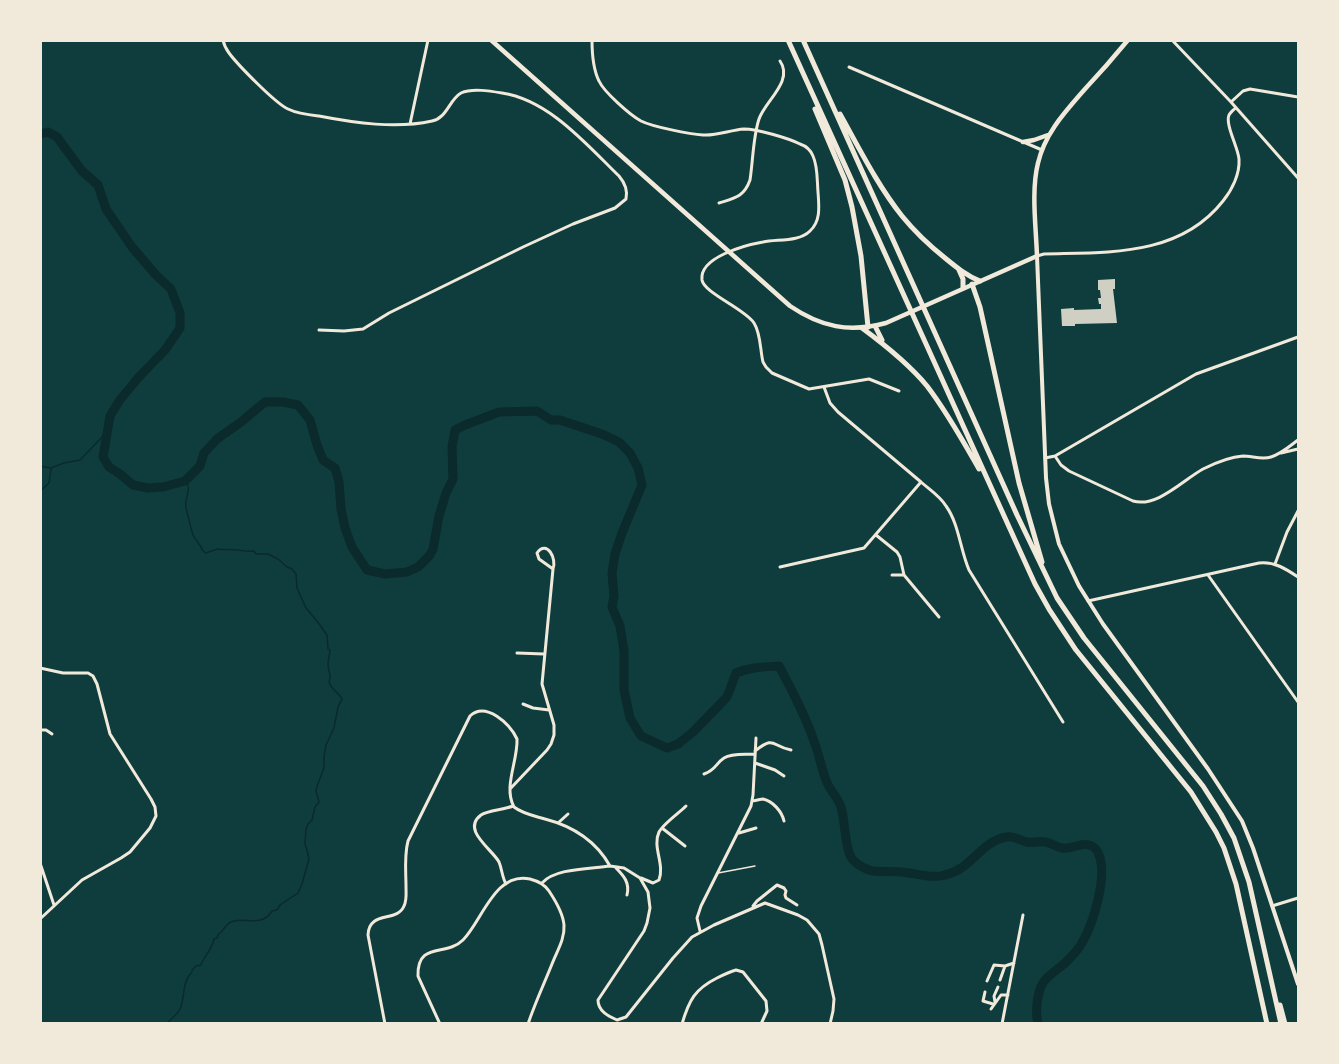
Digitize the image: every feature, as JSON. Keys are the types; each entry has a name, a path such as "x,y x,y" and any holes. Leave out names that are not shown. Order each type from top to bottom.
{"highway":[{"path":"788,40 1035,584 1062,630 1191,792 1216,832 1236,884 1265,1023"},
{"path":"803,40 1046,576 1069,617 1084,638 1203,786 1234,838 1252,893 1283,1023"},
{"path":"794,53 845,180 861,256 868,327 922,380 950,420 976,464 1008,527"},
{"path":"824,86 885,193 902,216 925,241 958,269 980,281"},
{"path":"958,269 963,279 963,288"},
{"path":"972,284 980,308 1019,483 1046,576"},
{"path":"868,327 879,335 888,348"}],"main road":[{"path":"491,40 780,297 804,315 829,326 845,328 868,327 885,323 1037,256 1035,195 1037,167 1048,135 1128,40"},
{"path":"1023,142 1048,135"}],"street":[{"path":"223,40 226,50 275,100 297,113 367,124 410,124 437,120 458,95 467,91 500,93 525,99 563,123 619,176 626,189 626,199 615,208 523,247 389,313 363,329 320,330"},
{"path":"410,124 428,40"},
{"path":"592,40 597,78 617,101 642,121 701,135 714,135 742,129 757,130 800,144 811,152 815,164 819,204 818,218 810,231 801,237 763,242 729,252 715,259 706,266 702,278 704,285 752,320 768,370 804,388 814,389 869,379 899,391"},
{"path":"1172,40 1299,178"},
{"path":"719,203 738,196 747,187 762,113 784,76 784,68 780,61"},
{"path":"849,67 1042,150"},
{"path":"1231,102 1243,91 1250,89 1299,97"},
{"path":"1236,108 1230,114 1228,121 1239,158 1238,173 1226,197 1202,222 1168,241 1145,247 1037,256 1045,458 1049,504 1059,544 1067,564 1088,601 1188,739 1236,811 1253,848 1299,984"},
{"path":"1045,458 1055,456 1196,374 1299,337"},
{"path":"824,387 830,403 838,412 921,482 950,511 969,570 1063,722"},
{"path":"1279,453 1299,440"},
{"path":"1055,456 1069,471 1141,503 1157,499 1195,474 1223,461 1244,456 1265,458 1299,449"},
{"path":"780,567 861,550 921,482"},
{"path":"1275,564 1287,532 1299,511"},
{"path":"876,535 899,555 904,575 939,617"},
{"path":"510,789 547,750 553,740 554,724 542,684 555,564 547,549 539,549 538,557 553,569"},
{"path":"1088,601 1259,563 1275,564 1299,577"},
{"path":"892,575 904,575"},
{"path":"1208,575 1299,702"},
{"path":"518,653 544,654"},
{"path":"40,668 63,673 88,673 93,676 110,734 151,799 156,812 154,822 130,852 82,880 40,919"},
{"path":"523,704 549,710"},
{"path":"385,1023 368,928 374,921 400,912 404,908 408,841 472,713 479,711 496,716 516,737 518,742 510,789 510,800 513,806 518,811 558,822 581,834 610,866"},
{"path":"40,730 46,730 52,734"},
{"path":"700,932 698,915 752,801 756,738"},
{"path":"705,774 726,757 755,753 767,742 791,750"},
{"path":"755,763 784,776"},
{"path":"752,801 762,799 770,802 783,816 784,821"},
{"path":"506,884 499,862 476,835 476,821 486,812 513,806"},
{"path":"542,884 555,874 610,866 624,868 653,883 659,880 661,871 657,837 662,828 686,806"},
{"path":"558,822 568,813"},
{"path":"662,828 685,846"},
{"path":"737,834 756,828"},
{"path":"40,864 54,905"},
{"path":"616,868 624,876 628,885 627,895"},
{"path":"440,1023 418,976 420,961 428,953 450,948 463,940 485,906 506,884 523,878 547,888 560,911 563,922 561,944 528,1023"},
{"path":"640,878 650,899 647,923 598,1000 602,1011 617,1020 626,1017 683,946 700,932 765,903 807,920 819,934 834,999 830,1023"},
{"path":"752,907 777,885 784,888 786,898 797,905"},
{"path":"1272,906 1299,898"},
{"path":"1002,1023 1023,915"},
{"path":"987,981 994,965 1005,966 1014,963"},
{"path":"1000,980 1005,966"},
{"path":"682,1023 687,1007 699,989 706,983 736,970 743,972 768,1004 761,1023"},
{"path":"994,1003 998,987"},
{"path":"985,992 983,1001 994,1003"},
{"path":"991,1009 1001,995 1008,995"}],"lane":[{"path":"717,873 755,866"}],"building":[{"path":"1115,279 1115,289 1113,289 1117,323 1062,326 1061,309 1101,309 1098,298 1101,298 1098,280"}],"waterway":[{"path":"40,134 48,132 57,137 82,171 98,185 106,209 132,247 171,289 180,313 180,328 165,350 119,401 110,416 103,457 109,467 133,485 148,488 163,487 185,481 200,466 204,453 217,439 265,402 298,405 310,420 323,460 335,468 345,528 352,547 367,570 385,574 407,572 418,567 433,549 439,516 453,479 452,447 455,430 499,412 537,411 551,420 560,420 619,442 630,453 638,468 642,485 622,533 612,573 614,596 612,607 620,626 624,651 624,690 630,718 641,736 667,748 678,744 727,697 736,673 752,668 779,666 807,722 827,784 841,807 849,853 861,866 873,871 928,876 945,875 962,867 989,844 1009,837 1027,842 1045,842 1062,848 1086,844 1093,847 1098,853 1101,867 1100,889 1095,912 1079,948 1042,984 1037,1001 1038,1024"},
{"path":"40,466 51,468 80,460 107,432"},
{"path":"40,491 49,483 51,469"},
{"path":"166,1024 180,1009 185,985 192,970 201,965 214,939 229,923 262,919 298,893 309,859 305,844 306,829 319,802 316,791 324,768 326,745 334,728 342,699 329,682 330,650 327,635 306,608 297,588 296,574 268,554 217,549 206,553 203,551 191,529 186,508 188,487 185,481"}]}
